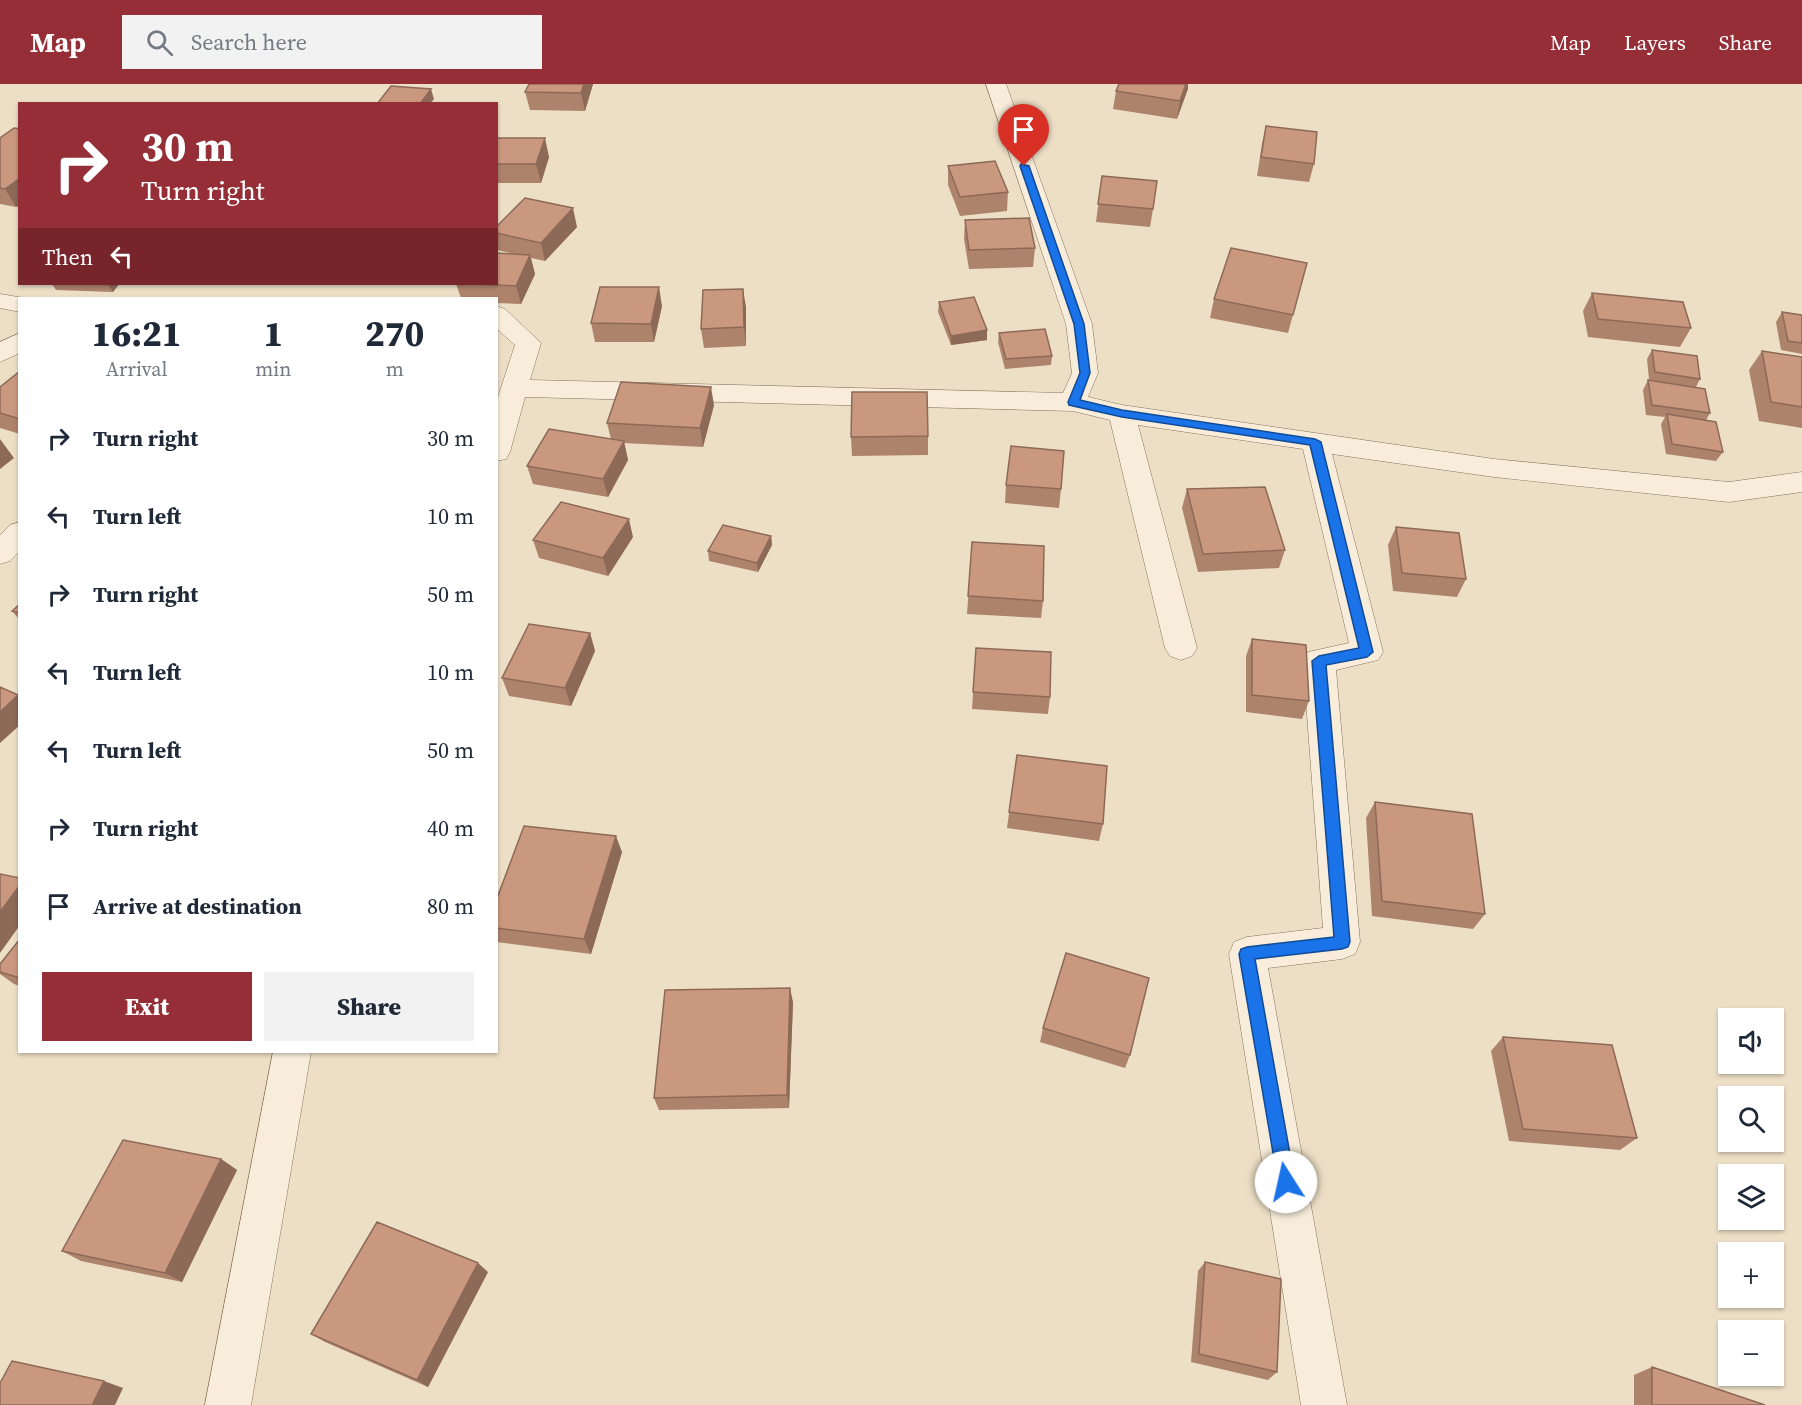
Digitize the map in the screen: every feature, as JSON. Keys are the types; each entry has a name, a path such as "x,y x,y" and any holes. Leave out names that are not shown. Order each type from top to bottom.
{"street":[{"path":"996,84 1079,324 1085,373 1073,402"},
{"path":"0,301 18,305"},
{"path":"498,316 528,343 498,445"},
{"path":"0,354 18,342"},
{"path":"514,388 1073,402 1122,414 1494,468 1729,492 1802,482"},
{"path":"1122,414 1181,648"},
{"path":"1315,442 1367,652 1319,661 1342,942 1247,954 1324,1405"},
{"path":"0,553 18,534"},
{"path":"228,1405 292,1053"}],"building":[{"path":"529,84 584,84 581,93 525,92"},
{"path":"1119,84 1186,84 1180,101 1116,91"},
{"path":"391,86 431,89 421,102 379,102"},
{"path":"1266,126 1317,132 1314,164 1261,157"},
{"path":"14,128 18,129 18,179 5,189 0,188 0,138"},
{"path":"498,138 545,138 536,164 498,164"},
{"path":"995,161 1008,192 960,197 948,166"},
{"path":"1102,176 1157,181 1153,209 1098,204"},
{"path":"525,198 573,208 541,243 498,233 498,225"},
{"path":"1029,218 1035,248 969,250 965,220"},
{"path":"1231,248 1307,263 1293,315 1214,299"},
{"path":"498,253 530,255 516,286 498,285"},
{"path":"600,287 659,287 651,324 591,323"},
{"path":"743,289 744,327 701,329 703,290"},
{"path":"1592,293 1683,302 1691,328 1598,319"},
{"path":"974,297 987,330 951,336 939,302"},
{"path":"1782,312 1802,315 1802,343 1788,341"},
{"path":"1045,329 1052,356 1006,359 999,333"},
{"path":"1652,350 1697,356 1700,379 1655,372"},
{"path":"1762,351 1802,357 1802,407 1771,402"},
{"path":"18,373 18,418 0,413 0,387"},
{"path":"1648,380 1705,389 1710,413 1652,405"},
{"path":"621,382 711,387 700,428 607,423"},
{"path":"852,392 927,392 928,436 851,437"},
{"path":"1667,414 1716,422 1723,452 1672,444"},
{"path":"549,429 624,441 603,479 527,466"},
{"path":"1011,446 1064,451 1061,489 1006,485"},
{"path":"1265,487 1285,550 1203,554 1187,489"},
{"path":"561,502 629,519 603,558 533,540"},
{"path":"723,525 771,536 757,563 708,551"},
{"path":"1396,527 1459,533 1466,579 1402,573"},
{"path":"972,542 1044,546 1043,601 968,596"},
{"path":"529,624 590,633 565,688 502,678"},
{"path":"1252,639 1306,645 1309,701 1252,695"},
{"path":"976,648 1051,652 1050,697 973,692"},
{"path":"0,687 18,695 0,712"},
{"path":"1017,755 1107,766 1103,824 1009,812"},
{"path":"1375,802 1472,814 1485,914 1382,901"},
{"path":"524,826 616,836 584,939 498,928 498,896"},
{"path":"0,874 18,878 18,888 0,912"},
{"path":"18,942 18,977 0,972 0,964"},
{"path":"1066,953 1149,978 1130,1055 1043,1028"},
{"path":"790,988 787,1095 654,1098 665,990"},
{"path":"1503,1037 1612,1045 1637,1138 1523,1129"},
{"path":"123,1140 221,1159 165,1273 62,1251"},
{"path":"377,1222 478,1263 417,1380 311,1334"},
{"path":"1205,1262 1281,1279 1277,1372 1199,1354"},
{"path":"12,1361 104,1381 92,1405 0,1405 0,1383"},
{"path":"1652,1367 1765,1405 1652,1405"}],"route":[{"path":"1024,166 1079,324 1085,373 1073,402 1122,414 1315,442 1367,652 1319,661 1342,942 1247,954 1286,1182"}]}
